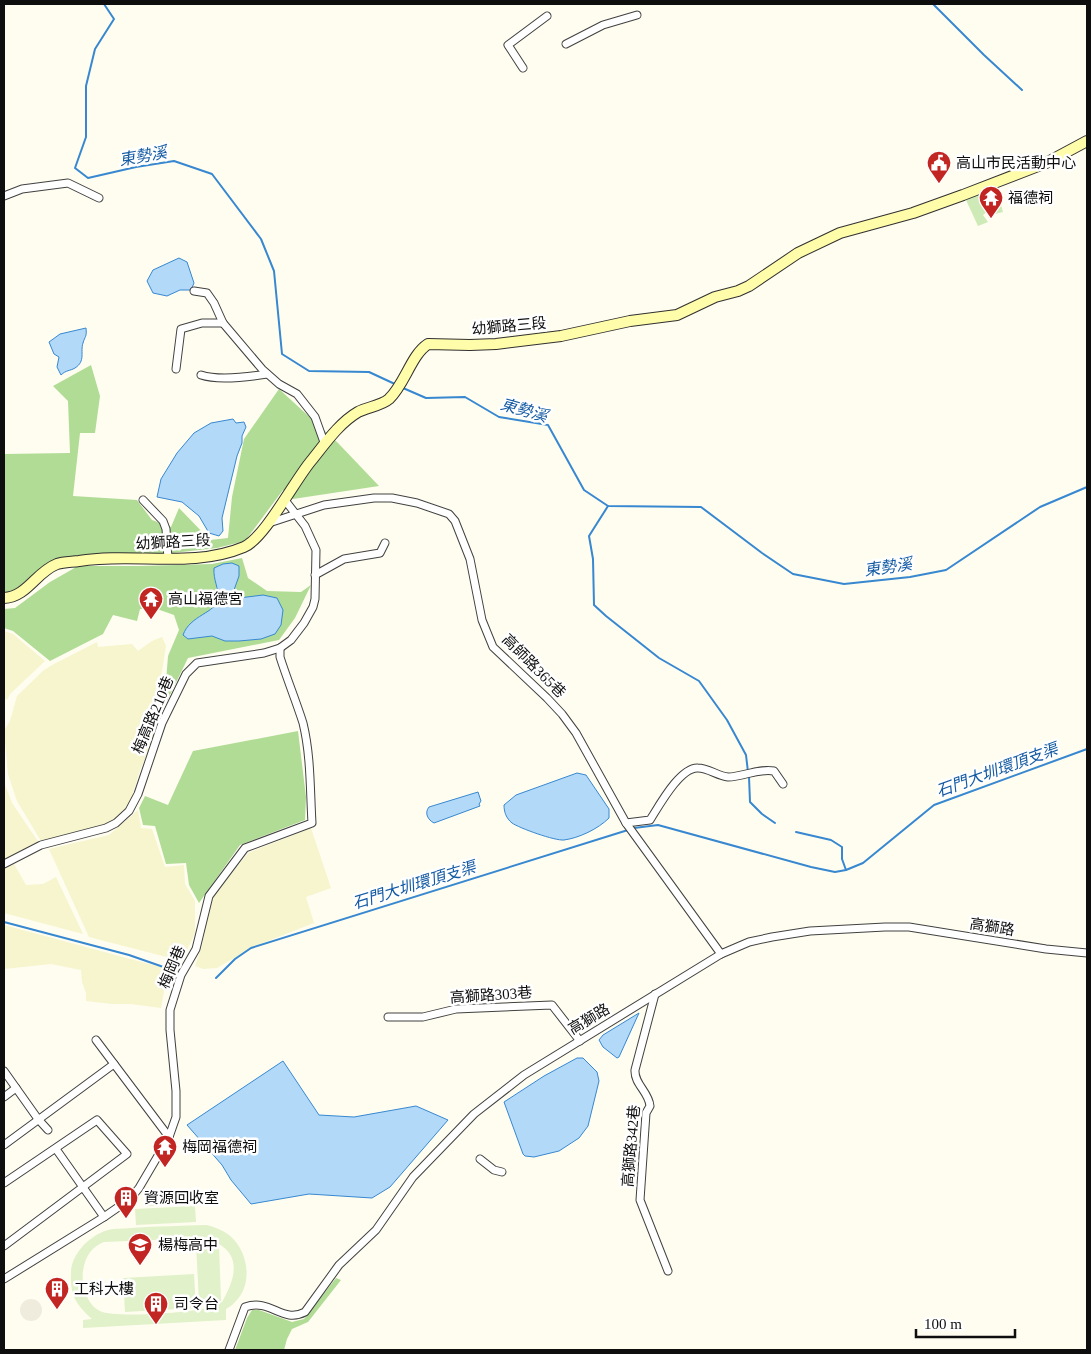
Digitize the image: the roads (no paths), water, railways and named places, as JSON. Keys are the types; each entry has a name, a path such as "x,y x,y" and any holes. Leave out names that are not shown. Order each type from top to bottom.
{"street":[{"path":"566,44 603,25 637,15"},
{"path":"523,68 508,45 547,16"},
{"name":"幼獅路三段","path":"4,598 13,598 26,590 36,579 56,564 93,558 168,559 213,557 246,547 267,524 309,463 344,423 358,412 388,400 405,378 422,347 428,344 496,344 561,336 630,321 677,315 715,297 749,286 798,253 840,233 913,213 963,195 1046,163 1087,142"},
{"path":"4,196 22,189 68,183 99,198"},
{"path":"194,290 206,293 214,303 223,323 267,374 279,384 297,394 315,417 325,445"},
{"path":"176,369 181,329 202,323 223,323"},
{"path":"200,375 207,377 248,377 267,374"},
{"name":"高師路365巷","path":"267,524 324,505 374,498 392,498 417,503 449,514 455,521 470,559 482,620 493,647 562,714 576,733 626,823 721,954"},
{"name":"梅高路210巷","path":"4,864 41,845 106,828 116,823 129,811 138,794 162,723 186,674 197,663 264,653 280,648 291,640 313,608 316,550 305,526 284,499"},
{"path":"143,500 163,521 166,529 168,559"},
{"path":"315,575 344,559 380,553 385,543"},
{"name":"梅岡巷","path":"4,1279 104,1217 130,1199 139,1188 169,1136 176,1117 170,1010 181,975 196,949 209,896 245,848 312,823 310,774 303,724 280,657 280,648"},
{"path":"626,823 650,820 684,772 693,768 700,768 727,777 766,770 774,771 784,784"},
{"name":"高獅路","path":"229,1350 245,1307 252,1304 263,1304 287,1316 300,1315 305,1312 339,1265 376,1230 414,1177 474,1114 524,1074 721,954 749,942 772,937 818,931 885,926 909,927 1046,949 1087,953"},
{"name":"高獅路342巷","path":"656,994 634,1077 648,1095 650,1106 646,1113 640,1200 668,1271"},
{"name":"高獅路303巷","path":"388,1016 423,1017 456,1009 552,1004 580,1041"},
{"path":"96,1040 169,1136"},
{"path":"4,1144 114,1064"},
{"path":"4,1071 38,1120 48,1130"},
{"path":"4,1096 16,1088"},
{"path":"4,1183 96,1120 127,1154 4,1246"},
{"path":"56,1149 104,1217"},
{"path":"480,1160 494,1170 502,1172"}],"water":[{"path":"179,258 187,262 194,283 191,290 180,290 167,296 153,293 147,281 153,270"},
{"path":"86,328 80,362 75,368 61,375 57,367 59,357 54,354 49,342 60,334"},
{"path":"233,419 236,423 244,422 246,427 242,436 242,443 222,518 223,531 219,536 209,533 199,516 182,502 157,497 161,479 177,453 194,433 211,423"},
{"path":"232,563 239,566 239,576 234,590 239,598 263,595 277,598 283,610 281,625 275,634 261,639 225,641 212,636 188,639 183,635 186,628 213,608 218,599 214,568"},
{"path":"577,773 586,775 609,809 609,818 599,826 576,837 559,840 522,828 512,823 507,817 504,805 516,795"},
{"path":"478,792 481,801 480,806 434,823 427,816 429,807"},
{"path":"639,1013 617,1058 603,1047 599,1040 603,1035"},
{"path":"577,1058 583,1058 597,1072 599,1081 588,1126 579,1138 559,1151 534,1157 525,1156 504,1102 544,1076"},
{"path":"283,1061 319,1115 354,1117 416,1106 448,1120 390,1187 372,1198 309,1194 251,1204 231,1180 222,1165 187,1125"}],"waterway":[{"name":"東勢溪","path":"104,4 114,19 95,49 86,86 86,137 75,168 88,178 174,161 212,174 261,239 274,271 282,354 309,371 369,372 397,385"},
{"path":"933,4 1022,90"},
{"name":"東勢溪","path":"403,388 426,398 465,397 499,417 548,425 584,490 608,506 701,507 793,574 844,584 910,577 946,570 1040,507 1087,487"},
{"name":"石門大圳環頂支渠","path":"608,506 589,536 593,559 594,605 659,658 699,681 727,720 746,755 748,772"},
{"name":"石門大圳環頂支渠","path":"634,828 658,825 835,872 863,863 934,805 1087,749"},
{"name":"石門大圳環頂支渠","path":"749,777 750,802 775,823"},
{"name":"石門大圳環頂支渠","path":"216,978 235,959 251,948 628,830"},
{"name":"石門大圳環頂支渠","path":"796,832 831,840 842,847 842,859 846,870"},
{"name":"石門大圳環頂支渠","path":"4,922 129,955 172,970"}],"place":[{"name":"高山市民活動中心","path":"939,184"},
{"name":"福德祠","path":"991,219"},
{"name":"高山福德宮","path":"151,620"},
{"name":"梅岡福德祠","path":"165,1168"},
{"name":"資源回收室","path":"126,1219"},
{"name":"楊梅高中","path":"140,1266"},
{"name":"工科大樓","path":"57,1310"},
{"name":"司令台","path":"156,1325"}]}
